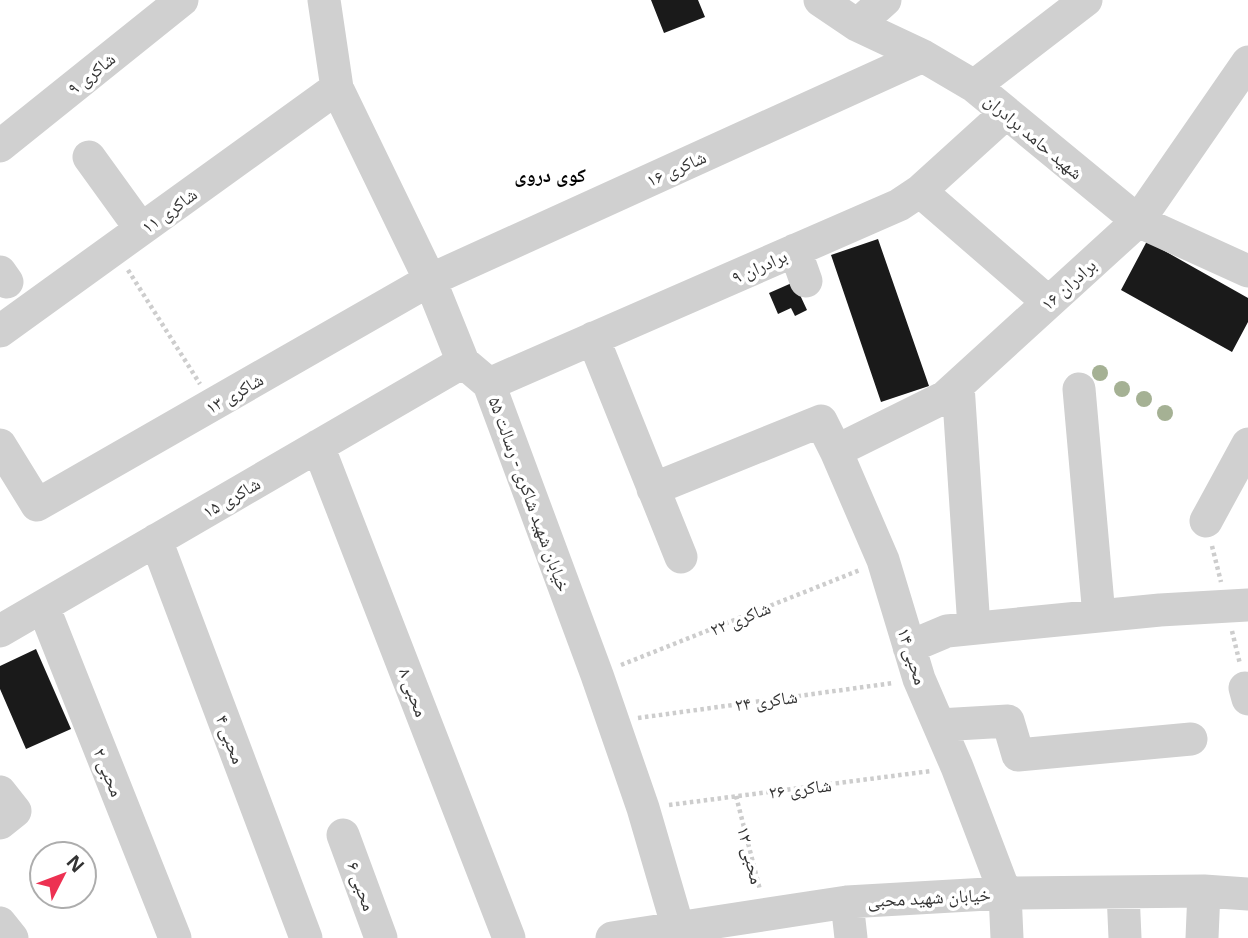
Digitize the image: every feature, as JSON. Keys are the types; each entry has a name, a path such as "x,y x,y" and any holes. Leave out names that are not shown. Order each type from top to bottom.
{"street":[{"name":"شاکری ۹","path":"0,146 182,0"},
{"name":"خیابان شهید شاکری - رسالت ۵۵","path":"324,0 337,88 430,280 463,362 489,384 597,675 643,808 681,932"},
{"name":"شهید حامد برادران","path":"820,0 857,25 923,56 974,86 1138,221 1248,271"},
{"path":"857,25 885,0"},
{"path":"974,86 1086,0"},
{"name":"شاکری ۱۶","path":"430,280 923,56"},
{"name":"برادران ۱۶","path":"836,451 945,397 1138,221 1248,62"},
{"name":"شاکری ۱۱","path":"0,331 337,88"},
{"name":"برادران ۹","path":"489,384 899,205 920,191 1006,113"},
{"path":"89,157 141,229"},
{"path":"920,191 1048,302"},
{"path":"796,250 806,281"},
{"name":"شاکری ۱۳","path":"1,451 37,505 430,280"},
{"path":"593,338 681,557"},
{"name":"شاکری ۱۵","path":"0,631 463,362"},
{"path":"958,385 974,628"},
{"path":"1079,389 1099,616"},
{"name":"محبی ۱۴","path":"653,489 821,421 883,560 919,679 957,767 1005,893 1007,938"},
{"path":"1206,521 1248,444"},
{"name":"محبی ۸","path":"318,446 509,938"},
{"name":"محبی ۴","path":"156,540 306,938"},
{"name":"محبی ۲","path":"43,606 175,938"},
{"path":"909,647 947,631 1237,606"},
{"path":"939,725 1008,721 1018,755 1191,739"},
{"name":"محبی ۶","path":"344,835 382,938"},
{"path":"1202,938 1204,891"},
{"name":"خیابان شهید محبی","path":"612,938 681,932 766,914 847,902 1005,893 1204,891 1248,894"},
{"path":"1123,892 1125,938"},
{"path":"847,902 851,938"},
{"path":"0,923 12,938"}],"path":[{"path":"114,249 213,405"},
{"path":"1206,521 1237,606 1246,694"},
{"name":"شاکری ۲۲","path":"597,675 883,560"},
{"name":"شاکری ۲۴","path":"613,722 919,679"},
{"name":"شاکری ۲۶","path":"643,808 957,767"},
{"name":"محبی ۱۲","path":"736,796 766,914"}],"building":[{"path":"651,0 698,0 705,17 664,33"},
{"path":"878,239 929,386 881,402 831,255"},
{"path":"1147,241 1248,298 1248,322 1232,352 1121,290"},
{"path":"794,282 807,310 795,316 791,308 778,314 769,293"},
{"path":"36,649 71,729 26,749 0,689 0,666"}],"district":[{"name":"کوی دروی","path":"550,175"}]}
